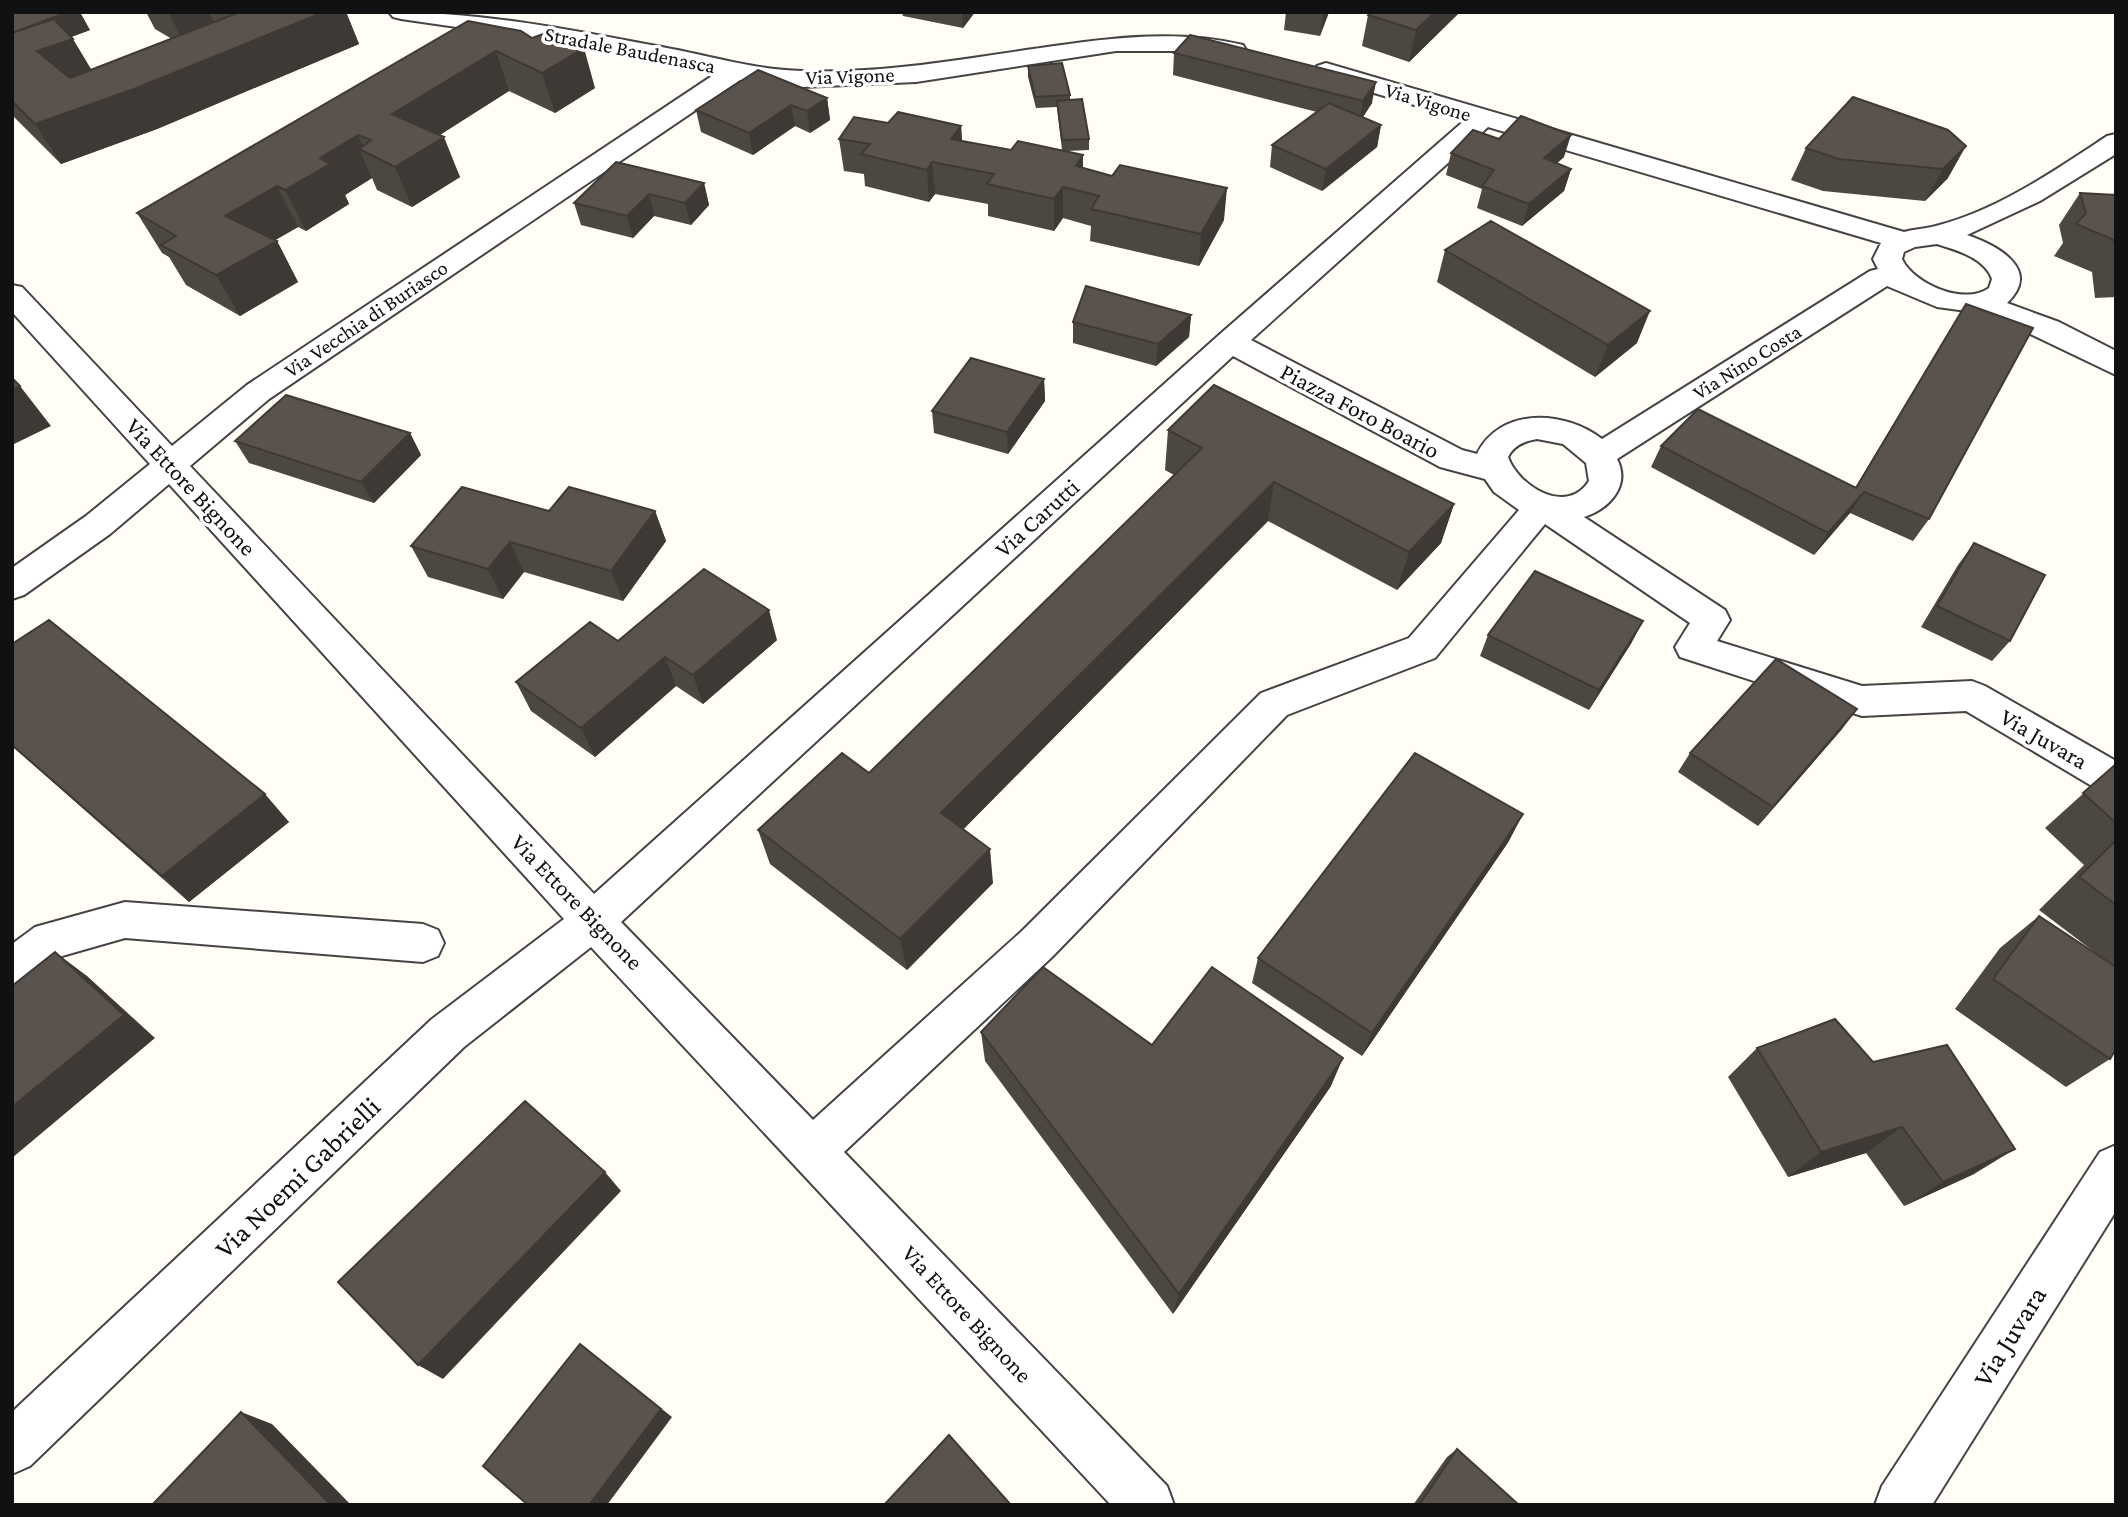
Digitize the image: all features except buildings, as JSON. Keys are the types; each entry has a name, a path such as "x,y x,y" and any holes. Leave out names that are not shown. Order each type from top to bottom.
{"street":[{"name":"Stradale Baudenasca","path":"401,12 573,37 708,63 735,72"},
{"name":"Via Vigone","path":"735,72 802,79 916,74 1116,44 1206,44 1258,56"},
{"name":"Via Vigone","path":"1309,67 1902,240"},
{"name":"Via Vecchia di Buriasco","path":"12,586 98,525 258,392 735,72"},
{"name":"Via Carutti","path":"594,920 1230,342 1483,118"},
{"path":"1937,235 1969,244 1986,253 2005,274 2006,285 1988,299 1959,304 1922,294 1896,276 1889,265 1887,255 1892,246 1902,240 1937,235 1999,212 2057,181 2116,142"},
{"path":"1986,253 1999,212"},
{"name":"Via Nino Costa","path":"1600,455 1880,277 1896,276"},
{"name":"Via Ettore Bignone","path":"12,294 594,920 1148,1505"},
{"path":"1988,299 2082,344 2116,365"},
{"name":"Piazza Foro Boario","path":"1230,342 1451,460 1494,470"},
{"path":"1537,428 1573,436 1600,455 1606,468 1602,491 1592,500 1578,506 1542,505 1511,491 1494,470 1492,457 1497,445 1513,433 1537,428"},
{"path":"812,1151 1037,944 1274,704 1422,648 1542,505"},
{"name":"Via Juvara","path":"1542,505 1712,620 1693,647 1862,701 1972,696 2116,781"},
{"path":"12,970 50,940 125,920 423,943"},
{"name":"Via Noemi Gabrielli","path":"12,1448 449,1033 594,920"},
{"name":"Via Juvara","path":"1901,1505 2116,1168"}]}
